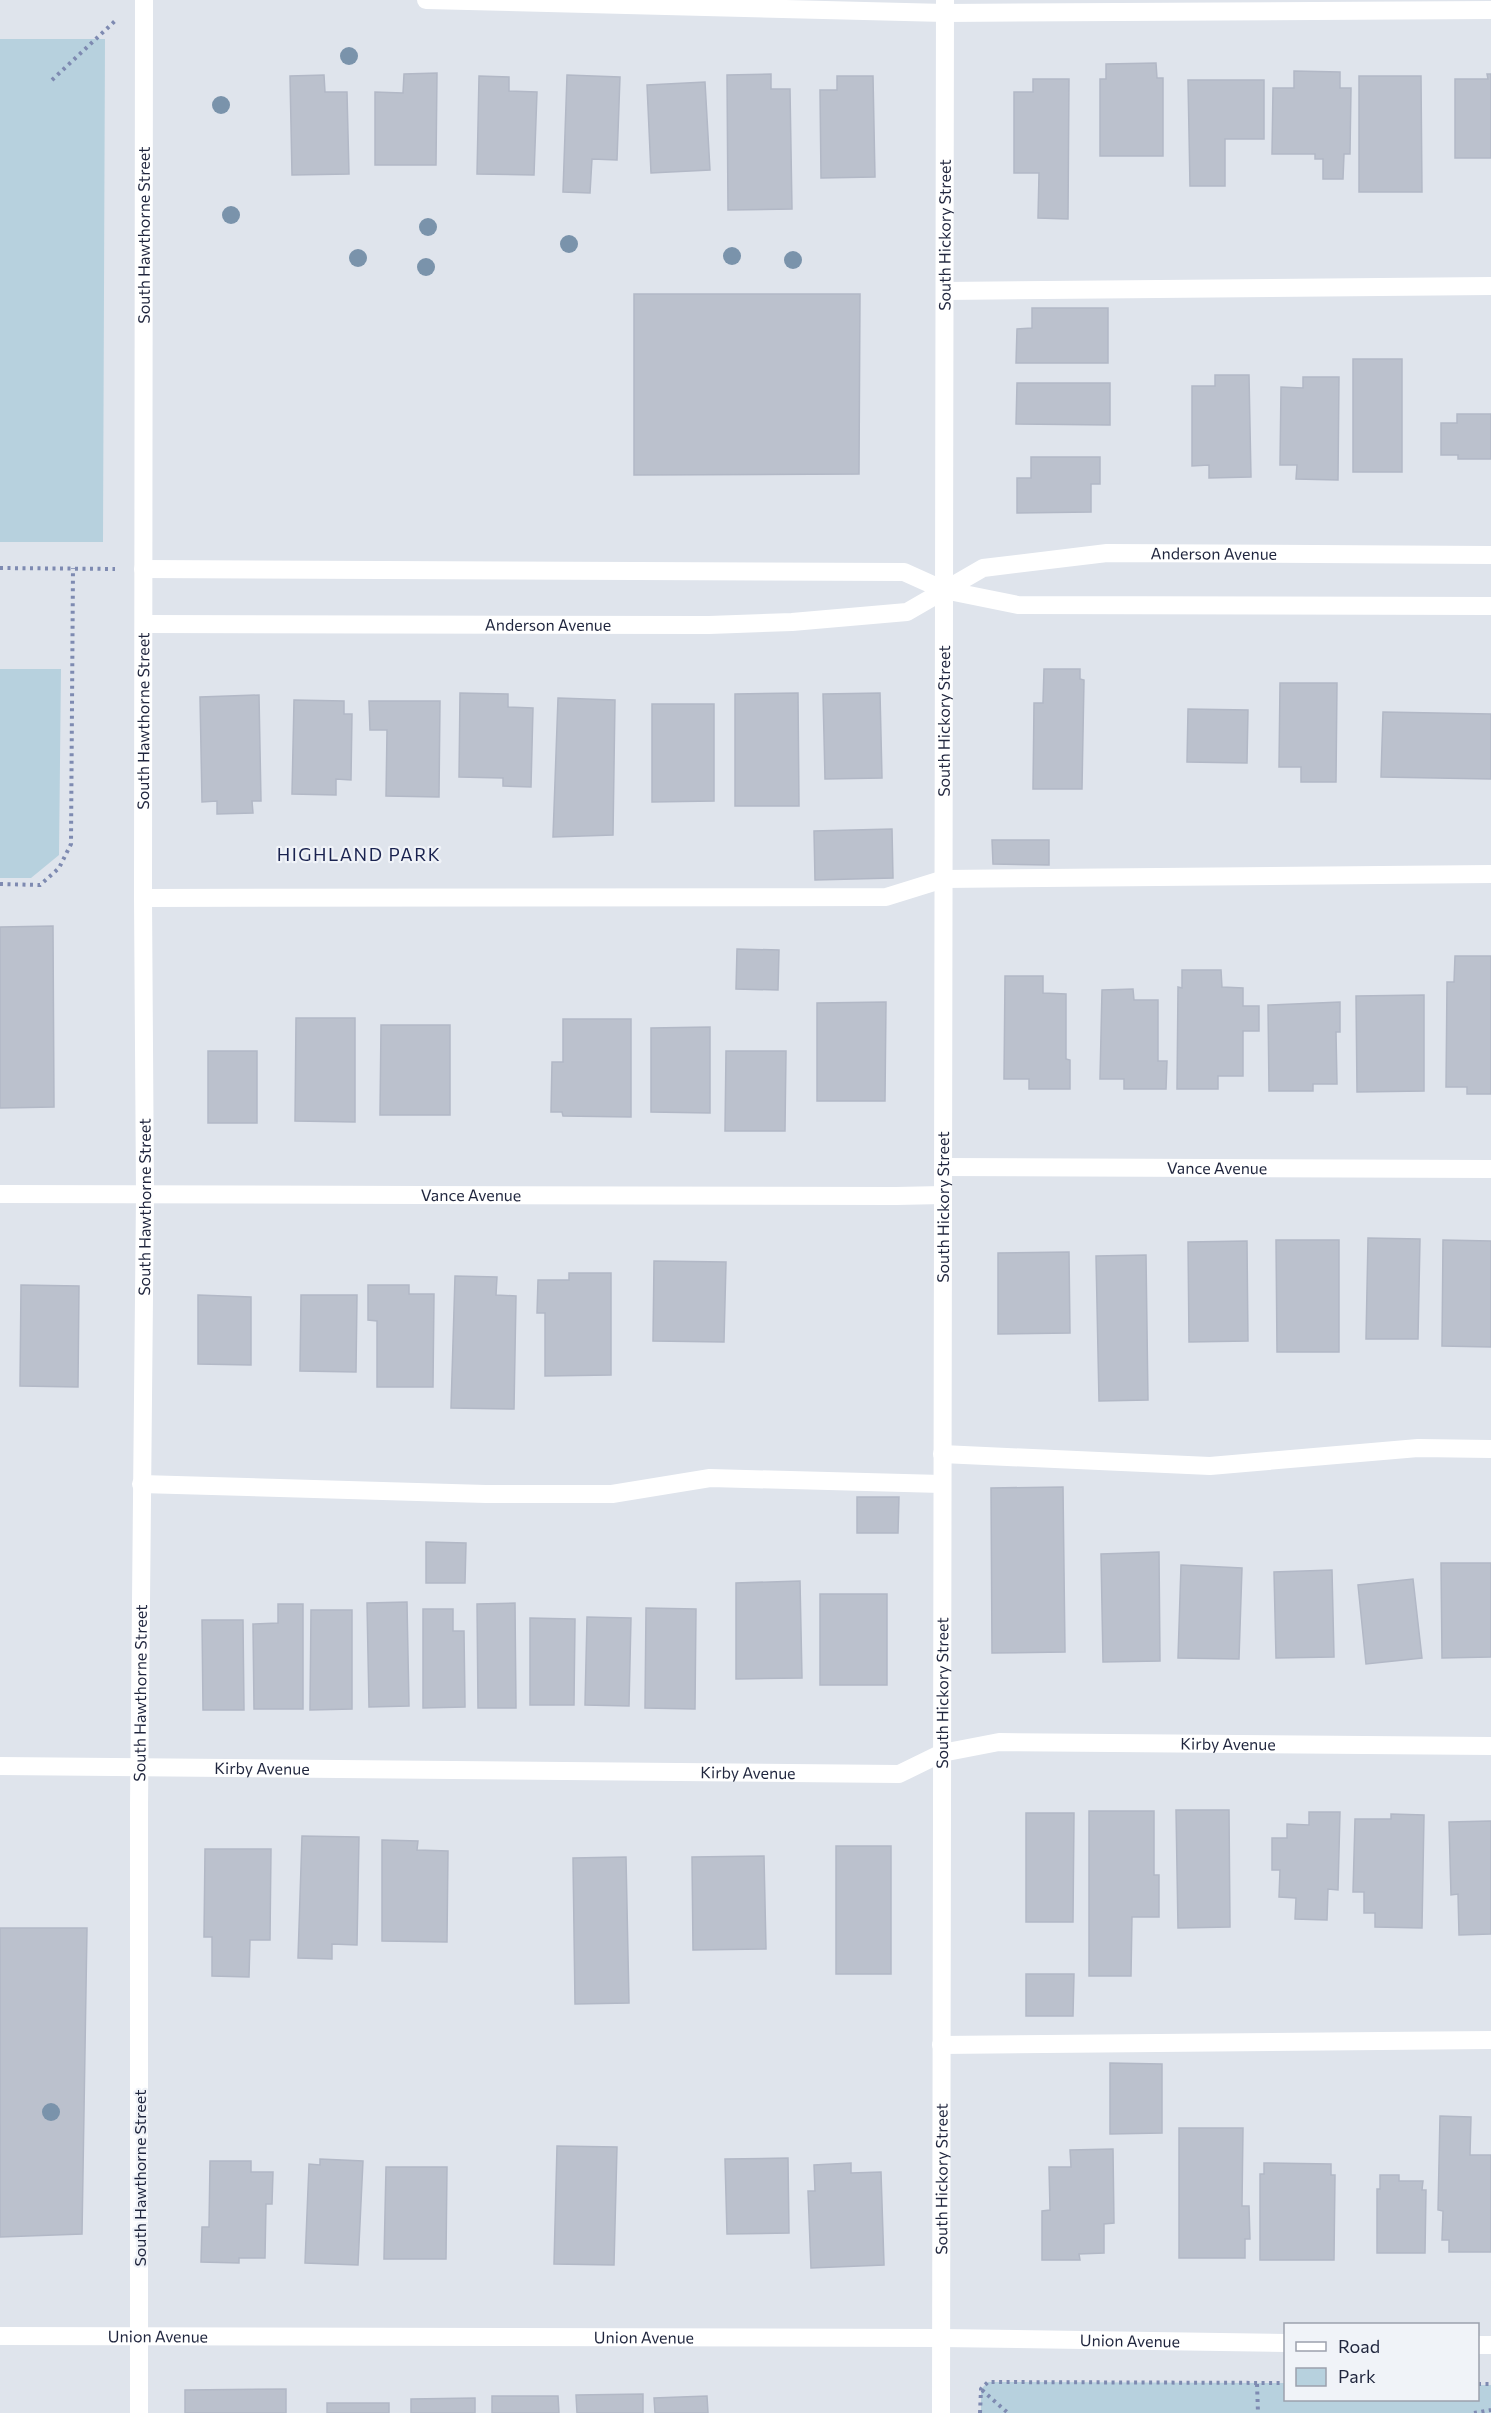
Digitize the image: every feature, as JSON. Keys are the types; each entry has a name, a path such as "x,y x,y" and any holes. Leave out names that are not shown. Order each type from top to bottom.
{"street":[{"name":"South Hawthorne Street","path":"139,2413 139,1805 145,1196 144,0"},
{"path":"426,0 1491,10"},
{"name":"South Hickory Street","path":"941,2413 945,6"},
{"path":"945,291 1491,286"},
{"name":"Anderson Avenue","path":"144,624 709,625 792,622 907,612 983,568 1107,553 1491,555"},
{"path":"143,569 904,572 944,590 1018,605 1491,606"},
{"path":"143,898 886,897 944,879 1491,874"},
{"name":"Vance Avenue","path":"943,1167 1491,1169"},
{"name":"Vance Avenue","path":"0,1194 145,1196 943,1195"},
{"path":"942,1454 1210,1466 1418,1448 1491,1449"},
{"path":"141,1484 486,1494 612,1494 710,1478 942,1484"},
{"name":"Kirby Avenue","path":"0,1766 899,1774 942,1753 999,1742 1491,1746"},
{"path":"941,2045 1491,2040"},
{"name":"Union Avenue","path":"0,2336 941,2338 1284,2343"}],"path":[{"path":"52,80 120,16"},
{"path":"0,568 143,569"},
{"path":"0,884 40,885 59,868 71,844 72,568"},
{"path":"980,2413 981,2389 988,2382 1284,2384"},
{"path":"1257,2383 1258,2413"},
{"path":"981,2389 1008,2413"},
{"path":"1474,2413 1491,2410"}],"green space":[{"path":"0,39 105,39 103,542 0,542"},
{"path":"0,669 61,669 59,855 31,878 0,878"},
{"path":"988,2382 1284,2383 1284,2401 1479,2401 1479,2385 1491,2385 1491,2413 981,2413 981,2389"}],"building":[{"path":"1156,63 1157,78 1163,78 1163,156 1100,156 1100,79 1106,79 1106,64"},
{"path":"1294,71 1340,72 1340,88 1351,88 1350,154 1344,154 1343,179 1323,179 1323,159 1315,159 1315,154 1272,154 1273,88 1294,88"},
{"path":"437,73 436,165 375,165 375,92 403,93 404,74"},
{"path":"771,74 771,89 790,89 792,209 728,210 727,75"},
{"path":"1487,74 1491,74 1491,158 1455,158 1455,79 1488,79"},
{"path":"324,75 325,92 347,92 349,174 292,175 290,76"},
{"path":"567,75 620,77 617,160 592,159 590,193 563,192"},
{"path":"479,76 509,77 509,91 537,92 534,175 477,174"},
{"path":"837,76 873,76 875,177 821,178 820,90 837,90"},
{"path":"1359,76 1421,76 1422,192 1359,192"},
{"path":"1033,79 1069,79 1068,219 1038,218 1039,173 1014,173 1014,92 1033,92"},
{"path":"1188,80 1264,80 1264,139 1225,139 1225,186 1190,186"},
{"path":"705,82 710,170 651,173 647,85"},
{"path":"634,294 860,294 859,474 634,475"},
{"path":"1032,308 1108,308 1108,363 1016,363 1017,329 1032,328"},
{"path":"1353,359 1402,359 1402,472 1353,472"},
{"path":"1215,375 1249,375 1251,477 1209,478 1209,465 1192,466 1192,386 1215,386"},
{"path":"1303,377 1339,377 1338,480 1296,479 1297,465 1280,465 1281,387 1303,388"},
{"path":"1017,383 1110,383 1110,425 1016,424"},
{"path":"1457,414 1491,414 1491,459 1458,459 1458,455 1441,455 1441,423 1457,423"},
{"path":"1031,457 1100,457 1100,484 1091,484 1091,512 1017,513 1017,478 1031,478"},
{"path":"1044,669 1080,669 1080,679 1084,680 1082,789 1033,789 1034,703 1043,703"},
{"path":"1280,683 1337,683 1336,782 1301,782 1301,767 1279,767"},
{"path":"460,693 508,694 508,707 533,708 531,787 503,786 503,778 459,777"},
{"path":"798,693 799,806 735,806 735,694"},
{"path":"880,693 882,778 825,779 823,694"},
{"path":"259,695 261,801 252,801 253,813 217,814 217,801 202,802 200,697"},
{"path":"558,698 615,700 613,835 553,837"},
{"path":"294,700 344,701 344,714 352,714 351,780 336,779 336,795 292,794"},
{"path":"369,701 440,701 439,797 386,796 387,730 370,730"},
{"path":"652,704 714,704 714,801 652,802"},
{"path":"1188,709 1248,710 1247,763 1187,762"},
{"path":"1383,712 1491,714 1491,779 1381,777"},
{"path":"892,829 893,878 815,880 814,831"},
{"path":"992,840 1049,840 1049,865 993,864"},
{"path":"53,926 54,1107 0,1108 0,927"},
{"path":"737,949 779,950 778,990 736,989"},
{"path":"1455,956 1491,956 1491,1094 1467,1094 1467,1087 1446,1087 1447,982 1454,982"},
{"path":"1182,970 1221,970 1222,987 1243,988 1243,1006 1259,1006 1259,1031 1243,1031 1243,1076 1218,1076 1218,1089 1177,1089 1178,987 1182,988"},
{"path":"1005,976 1043,976 1043,993 1066,994 1066,1059 1070,1060 1070,1089 1029,1089 1029,1079 1004,1079"},
{"path":"1133,989 1134,1000 1158,1000 1158,1061 1167,1061 1166,1089 1124,1089 1124,1079 1100,1079 1102,990"},
{"path":"1424,995 1424,1091 1357,1092 1356,996"},
{"path":"886,1002 885,1101 817,1101 817,1003"},
{"path":"1340,1002 1340,1032 1336,1032 1337,1084 1313,1084 1313,1091 1269,1091 1268,1005"},
{"path":"296,1018 355,1018 355,1122 295,1121"},
{"path":"563,1019 631,1019 631,1117 563,1116 562,1112 551,1112 552,1062 563,1062"},
{"path":"381,1025 450,1025 450,1115 380,1115"},
{"path":"710,1027 710,1113 651,1112 651,1028"},
{"path":"208,1051 257,1051 257,1123 208,1123"},
{"path":"726,1051 786,1051 785,1131 725,1131"},
{"path":"1368,1238 1420,1239 1418,1339 1366,1339"},
{"path":"1276,1240 1339,1240 1339,1352 1277,1352"},
{"path":"1443,1240 1491,1241 1491,1347 1442,1346"},
{"path":"1247,1241 1248,1341 1189,1342 1188,1242"},
{"path":"1069,1252 1070,1333 998,1334 998,1253"},
{"path":"1146,1255 1148,1400 1099,1401 1096,1256"},
{"path":"654,1261 726,1262 724,1342 653,1341"},
{"path":"569,1273 611,1273 611,1375 545,1376 545,1313 537,1313 538,1280 569,1280"},
{"path":"455,1276 497,1277 496,1295 516,1296 514,1409 451,1408"},
{"path":"21,1285 79,1286 78,1387 20,1386"},
{"path":"368,1285 409,1285 409,1294 434,1294 433,1387 377,1387 377,1321 368,1320"},
{"path":"198,1295 251,1297 251,1365 198,1364"},
{"path":"301,1295 357,1295 356,1372 300,1371"},
{"path":"1063,1487 1065,1652 992,1653 991,1488"},
{"path":"857,1497 899,1497 898,1533 857,1533"},
{"path":"426,1542 466,1543 465,1583 426,1583"},
{"path":"1159,1552 1160,1661 1103,1662 1101,1554"},
{"path":"1441,1563 1491,1563 1491,1657 1442,1658"},
{"path":"1181,1565 1242,1568 1239,1659 1178,1658"},
{"path":"1332,1570 1334,1657 1276,1658 1274,1572"},
{"path":"1413,1579 1422,1658 1366,1664 1358,1585"},
{"path":"800,1581 802,1678 736,1679 736,1583"},
{"path":"820,1594 887,1594 887,1685 820,1685"},
{"path":"407,1602 409,1706 369,1707 367,1603"},
{"path":"515,1603 516,1708 478,1708 477,1604"},
{"path":"278,1604 303,1604 303,1709 254,1709 253,1624 278,1623"},
{"path":"646,1608 696,1609 695,1709 645,1708"},
{"path":"423,1609 453,1609 453,1631 464,1631 465,1707 423,1708"},
{"path":"311,1610 352,1610 352,1709 310,1710"},
{"path":"587,1617 631,1618 629,1706 585,1705"},
{"path":"530,1618 575,1619 574,1705 530,1705"},
{"path":"202,1620 243,1620 244,1710 203,1710"},
{"path":"1176,1810 1229,1810 1230,1927 1178,1928"},
{"path":"1089,1811 1154,1811 1154,1875 1159,1875 1159,1917 1132,1917 1131,1976 1089,1976"},
{"path":"1309,1812 1340,1812 1338,1890 1328,1889 1327,1920 1295,1919 1296,1898 1279,1897 1280,1870 1272,1870 1272,1838 1287,1838 1287,1824 1309,1825"},
{"path":"1026,1813 1074,1813 1073,1922 1026,1922"},
{"path":"1391,1814 1424,1815 1422,1928 1375,1927 1375,1913 1364,1913 1364,1892 1353,1892 1355,1819 1391,1819"},
{"path":"1491,1821 1491,1934 1459,1935 1458,1894 1451,1895 1449,1822"},
{"path":"302,1836 359,1837 357,1945 332,1944 332,1959 298,1958"},
{"path":"382,1840 418,1841 417,1850 448,1851 447,1942 382,1941"},
{"path":"836,1846 891,1846 891,1974 836,1974"},
{"path":"205,1849 271,1849 270,1940 250,1940 249,1977 212,1976 212,1937 204,1937"},
{"path":"764,1856 766,1949 693,1950 692,1857"},
{"path":"626,1857 629,2003 575,2004 573,1858"},
{"path":"0,1928 87,1928 82,2234 0,2237"},
{"path":"1026,1974 1074,1974 1073,2016 1026,2016"},
{"path":"1110,2063 1162,2064 1162,2133 1110,2134"},
{"path":"1440,2116 1471,2117 1470,2155 1491,2155 1491,2252 1449,2252 1449,2240 1442,2240 1443,2211 1438,2210"},
{"path":"1179,2128 1243,2128 1242,2206 1249,2206 1250,2239 1245,2239 1245,2258 1179,2258"},
{"path":"557,2146 617,2147 614,2265 554,2264"},
{"path":"1113,2149 1114,2223 1104,2224 1104,2253 1079,2254 1080,2260 1042,2260 1042,2211 1050,2210 1049,2167 1071,2167 1070,2150"},
{"path":"788,2158 789,2233 727,2234 725,2159"},
{"path":"320,2159 363,2161 358,2265 305,2263 309,2164 320,2165"},
{"path":"210,2161 251,2161 251,2172 273,2172 272,2204 266,2204 265,2258 239,2258 239,2263 201,2262 202,2227 209,2227"},
{"path":"851,2163 851,2173 881,2172 884,2265 811,2268 808,2191 815,2191 814,2165"},
{"path":"1264,2163 1331,2164 1331,2175 1335,2175 1334,2260 1260,2260 1260,2174 1264,2174"},
{"path":"386,2167 447,2167 446,2259 384,2259"},
{"path":"1380,2175 1399,2175 1399,2181 1423,2181 1422,2190 1426,2190 1425,2253 1377,2253 1377,2189 1380,2189"},
{"path":"286,2389 286,2413 185,2413 185,2390"},
{"path":"643,2394 643,2413 577,2413 576,2395"},
{"path":"492,2396 558,2396 559,2413 492,2413"},
{"path":"707,2396 708,2413 655,2413 654,2398"},
{"path":"475,2398 475,2413 411,2413 411,2399"},
{"path":"327,2403 389,2403 389,2413 327,2413"}],"district":[{"name":"HIGHLAND PARK","path":"359,855"}]}
